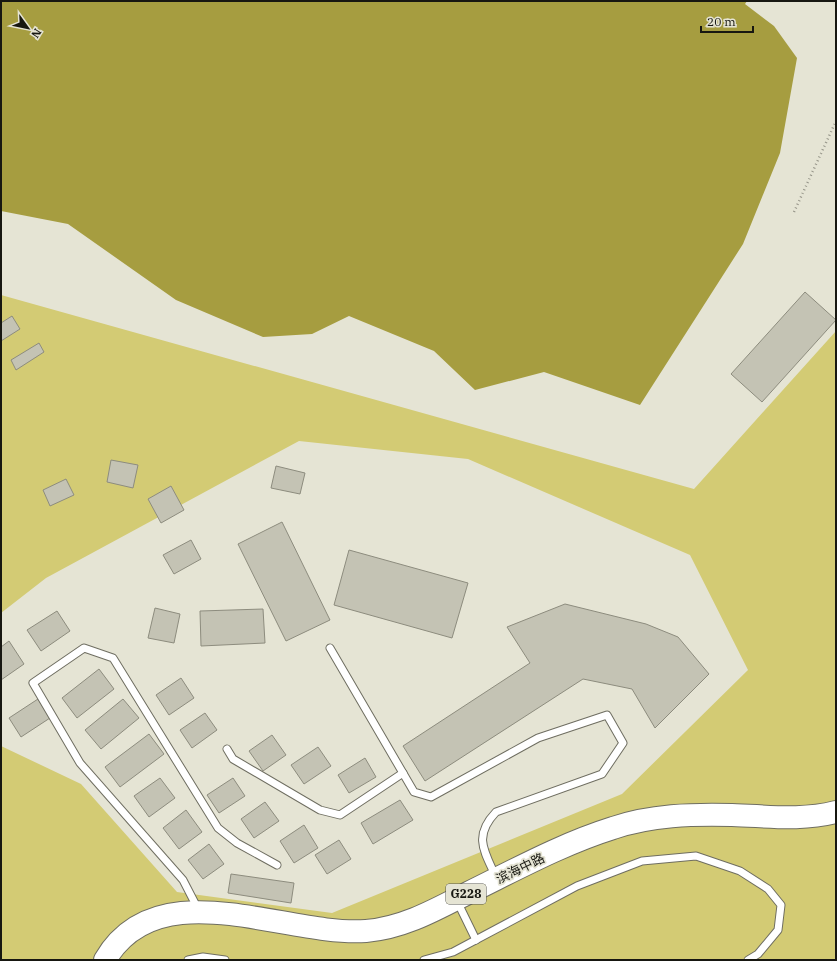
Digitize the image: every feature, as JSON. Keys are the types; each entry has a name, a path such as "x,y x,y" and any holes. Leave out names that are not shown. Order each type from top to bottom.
{"highway":[{"name":"滨海中路","path":"105,960 111,950 123,937 137,927 167,916 199,911 336,930 365,931 392,928 420,917 568,845 613,828 651,818 698,815 798,818 818,817 836,812"}],"lane":[{"path":"199,911 183,880 80,763 33,683 84,648 114,658 218,828 237,843 277,866"},
{"path":"330,648 414,792 431,797 538,738 607,715 623,743 602,774 496,812 488,820 483,831 483,849 497,879"},
{"path":"227,749 233,759 320,810 340,815 403,773"},
{"path":"424,960 453,952 577,886 634,864 642,861 696,856 740,871 768,890 781,905 778,930 758,954 748,960"},
{"path":"456,899 476,940"},
{"path":"188,960 203,957 225,960"}],"path":[{"path":"794,212 836,120"}],"shaded area":[{"path":"1,1 747,1 745,4 774,26 797,58 780,153 743,244 640,405 544,372 475,390 434,351 349,316 312,334 263,337 176,300 68,224 1,211"},
{"path":"1,295 694,489 836,331 836,960 1,960 1,746 81,784 177,892 332,913 622,794 748,670 690,555 468,459 299,441 46,578 1,613"}],"building":[{"path":"805,292 836,320 762,402 731,374"},
{"path":"12,316 20,329 1,341 1,323"},
{"path":"39,343 44,352 16,370 11,360"},
{"path":"111,460 138,465 133,488 107,482"},
{"path":"276,466 305,473 300,494 271,488"},
{"path":"66,479 74,495 50,506 43,490"},
{"path":"171,486 184,510 161,523 148,499"},
{"path":"282,522 330,620 286,641 238,544"},
{"path":"191,540 201,559 174,574 163,555"},
{"path":"349,550 468,583 452,638 334,605"},
{"path":"565,604 646,624 678,637 709,674 655,728 632,689 583,679 425,781 403,746 530,663 507,627"},
{"path":"155,608 180,614 174,643 148,638"},
{"path":"263,609 265,643 201,646 200,611"},
{"path":"57,611 70,631 41,651 27,630"},
{"path":"9,641 24,664 1,680 1,647"},
{"path":"99,669 114,689 77,718 62,698"},
{"path":"181,678 194,698 169,715 156,695"},
{"path":"38,699 50,718 21,737 9,718"},
{"path":"123,699 139,718 101,749 85,730"},
{"path":"205,713 217,730 192,748 180,730"},
{"path":"149,734 164,754 120,787 105,767"},
{"path":"272,735 286,755 263,771 249,751"},
{"path":"318,747 331,766 304,784 291,765"},
{"path":"365,758 376,777 349,793 338,775"},
{"path":"160,778 175,798 149,817 134,796"},
{"path":"233,778 245,796 219,813 207,795"},
{"path":"400,800 413,820 373,844 361,823"},
{"path":"265,802 279,821 254,838 241,819"},
{"path":"186,810 202,832 179,849 163,828"},
{"path":"304,825 318,848 294,863 280,841"},
{"path":"339,840 351,859 327,874 315,855"},
{"path":"209,844 224,864 203,879 188,860"},
{"path":"231,874 294,883 291,903 228,893"}]}
